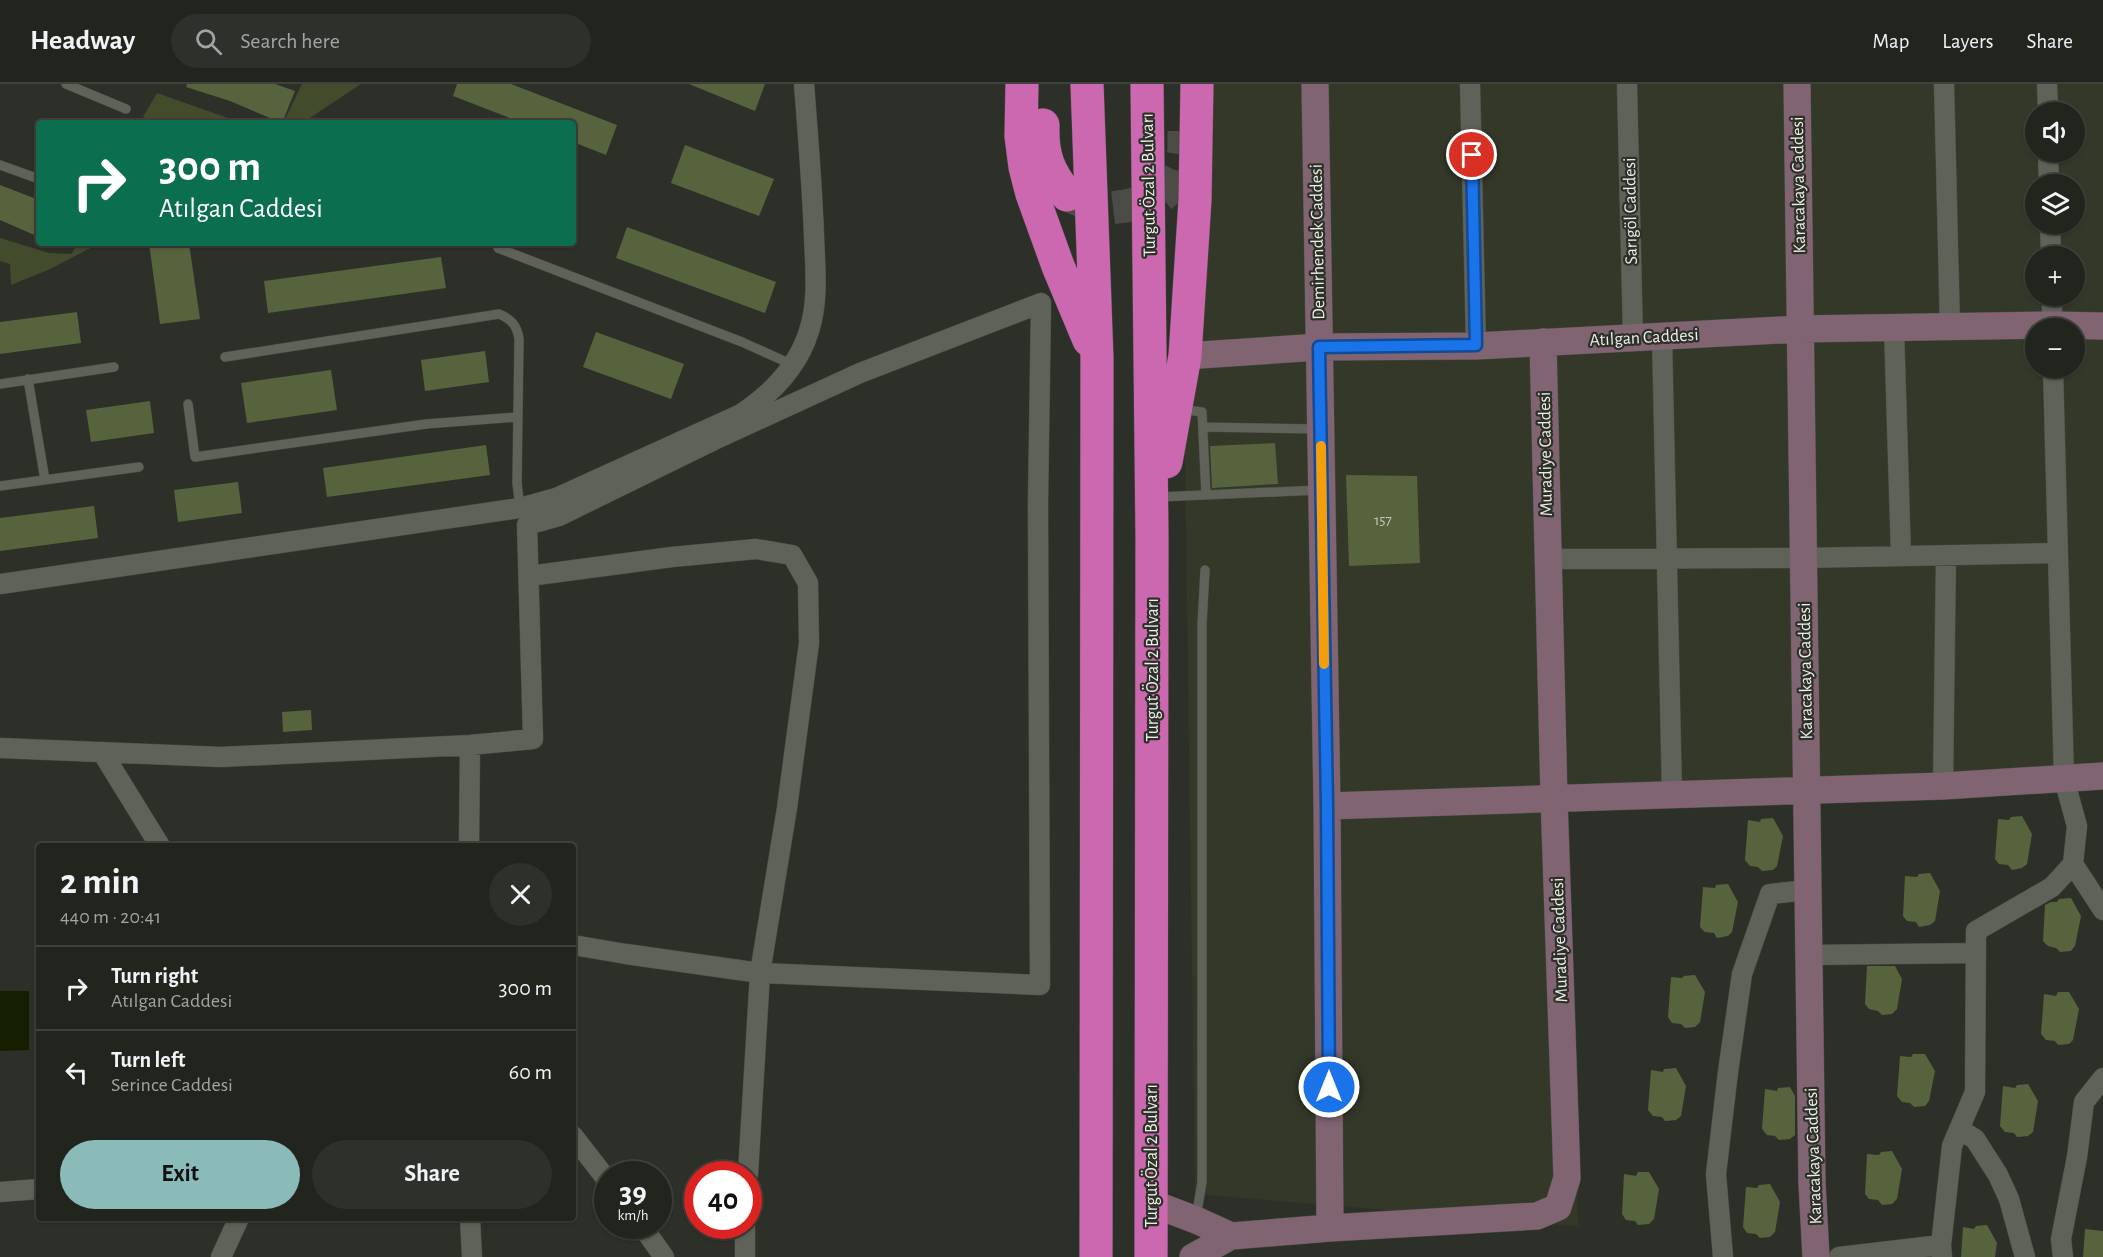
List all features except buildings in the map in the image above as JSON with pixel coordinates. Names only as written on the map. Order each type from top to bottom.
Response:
[{"type":"highway","points":[[1022,84],[1022,136],[1027,176],[1058,266],[1097,359]]},
{"type":"highway","points":[[1044,84],[1043,136],[1046,159],[1053,177],[1067,195]]},
{"type":"highway","points":[[1087,84],[1097,359],[1096,1257]]},
{"type":"highway","name":"Turgut Özal 2 Bulvarı","points":[[1147,84],[1152,537],[1151,1257]]},
{"type":"highway","name":"Turgut Özal 2 Bulvarı","points":[[1183,84],[1184,130]]},
{"type":"highway","points":[[1152,537],[1185,356],[1195,200],[1197,84]]},
{"type":"street","points":[[0,584],[520,508],[556,498],[741,414],[778,385],[793,365],[809,332],[814,307],[816,279],[804,84]]},
{"type":"street","name":"Demirhendek Caddesi","points":[[1315,84],[1327,806],[1330,1228]]},
{"type":"street","points":[[1470,84],[1476,345]]},
{"type":"street","name":"Sarıgöl Caddesi","points":[[1627,84],[1633,338]]},
{"type":"street","name":"Karacakaya Caddesi","points":[[1797,84],[1812,1183],[1816,1257]]},
{"type":"street","points":[[1944,84],[1950,327]]},
{"type":"street","points":[[2047,84],[2048,102]]},
{"type":"street","points":[[0,748],[221,757],[470,745],[533,739],[527,525],[559,516],[860,372],[1041,303],[1038,504],[1040,985],[760,973],[576,946]]},
{"type":"street","name":"Atılgan Caddesi","points":[[2085,326],[2103,326]]},
{"type":"street","name":"Atılgan Caddesi","points":[[1185,356],[1319,347],[1476,345],[1800,329],[2025,327]]},
{"type":"street","points":[[1894,328],[1900,556]]},
{"type":"street","points":[[1662,336],[1672,794]]},
{"type":"street","name":"Muradiye Caddesi","points":[[1231,1236],[1537,1216],[1558,1207],[1567,1178],[1554,798],[1543,342]]},
{"type":"street","points":[[1839,1257],[1941,1251],[1952,1146],[1975,1092],[1976,931],[2052,887],[2073,864],[2077,826],[2064,779],[2053,378]]},
{"type":"street","points":[[529,576],[672,557],[756,549],[792,555],[808,583],[809,643],[787,808],[760,973],[749,1161]]},
{"type":"street","points":[[1548,559],[1803,558],[2057,553]]},
{"type":"street","points":[[1943,786],[1946,555]]},
{"type":"street","points":[[469,843],[470,745]]},
{"type":"street","points":[[102,752],[158,843]]},
{"type":"street","points":[[1327,806],[1943,786],[2103,776]]},
{"type":"street","points":[[2073,864],[2103,910]]},
{"type":"street","points":[[1723,1257],[1716,1174],[1742,974],[1770,894],[1808,890]]},
{"type":"street","points":[[1809,955],[1976,953]]},
{"type":"street","points":[[2063,1257],[2061,1239],[2077,1157],[2084,1102],[2103,1078]]},
{"type":"street","points":[[1959,1128],[1975,1139],[1998,1175],[2009,1199],[2025,1257]]},
{"type":"street","points":[[576,1140],[594,1163]]},
{"type":"street","points":[[0,1192],[36,1189]]},
{"type":"street","points":[[1151,1203],[1231,1236]]},
{"type":"street","points":[[220,1257],[238,1221]]},
{"type":"street","points":[[470,1221],[472,1257]]},
{"type":"street","points":[[1193,1257],[1231,1236]]},
{"type":"street","points":[[651,1239],[664,1257]]},
{"type":"street","points":[[745,1239],[746,1257]]},
{"type":"lane","points":[[66,84],[126,109]]},
{"type":"lane","points":[[0,165],[36,179]]},
{"type":"lane","points":[[498,248],[742,342],[793,365]]},
{"type":"lane","points":[[225,357],[499,314],[512,321],[518,332],[517,483],[520,508]]},
{"type":"lane","points":[[0,384],[114,367]]},
{"type":"lane","points":[[28,379],[45,480]]},
{"type":"lane","points":[[188,404],[195,457],[426,424],[518,417]]},
{"type":"lane","points":[[1175,408],[1202,412],[1206,495]]},
{"type":"lane","points":[[1204,427],[1320,429]]},
{"type":"lane","points":[[0,486],[140,467]]},
{"type":"lane","points":[[1159,497],[1321,490]]},
{"type":"lane","points":[[1196,1220],[1202,1182],[1202,625],[1205,570]]},
{"type":"shaded area","points":[[302,84],[361,84],[307,120],[284,120]]},
{"type":"shaded area","points":[[1180,84],[2103,84],[2103,775],[1568,798],[1578,1226],[1195,1194]]},
{"type":"shaded area","points":[[157,93],[234,120],[152,120],[143,117]]},
{"type":"shaded area","points":[[0,238],[49,253],[72,254],[76,246],[94,246],[50,269],[11,285],[10,264],[0,261]]},
{"type":"shaded area","points":[[0,991],[29,991],[29,1050],[0,1051]]},
{"type":"tunnel","points":[[1067,195],[1101,209],[1126,206],[1160,197],[1173,186],[1180,173],[1184,150],[1184,131]]},
{"type":"slow traffic","points":[[1321,446],[1324,664]]},
{"type":"route","points":[[1329,1087],[1319,347],[1476,345],[1472,155]]}]
